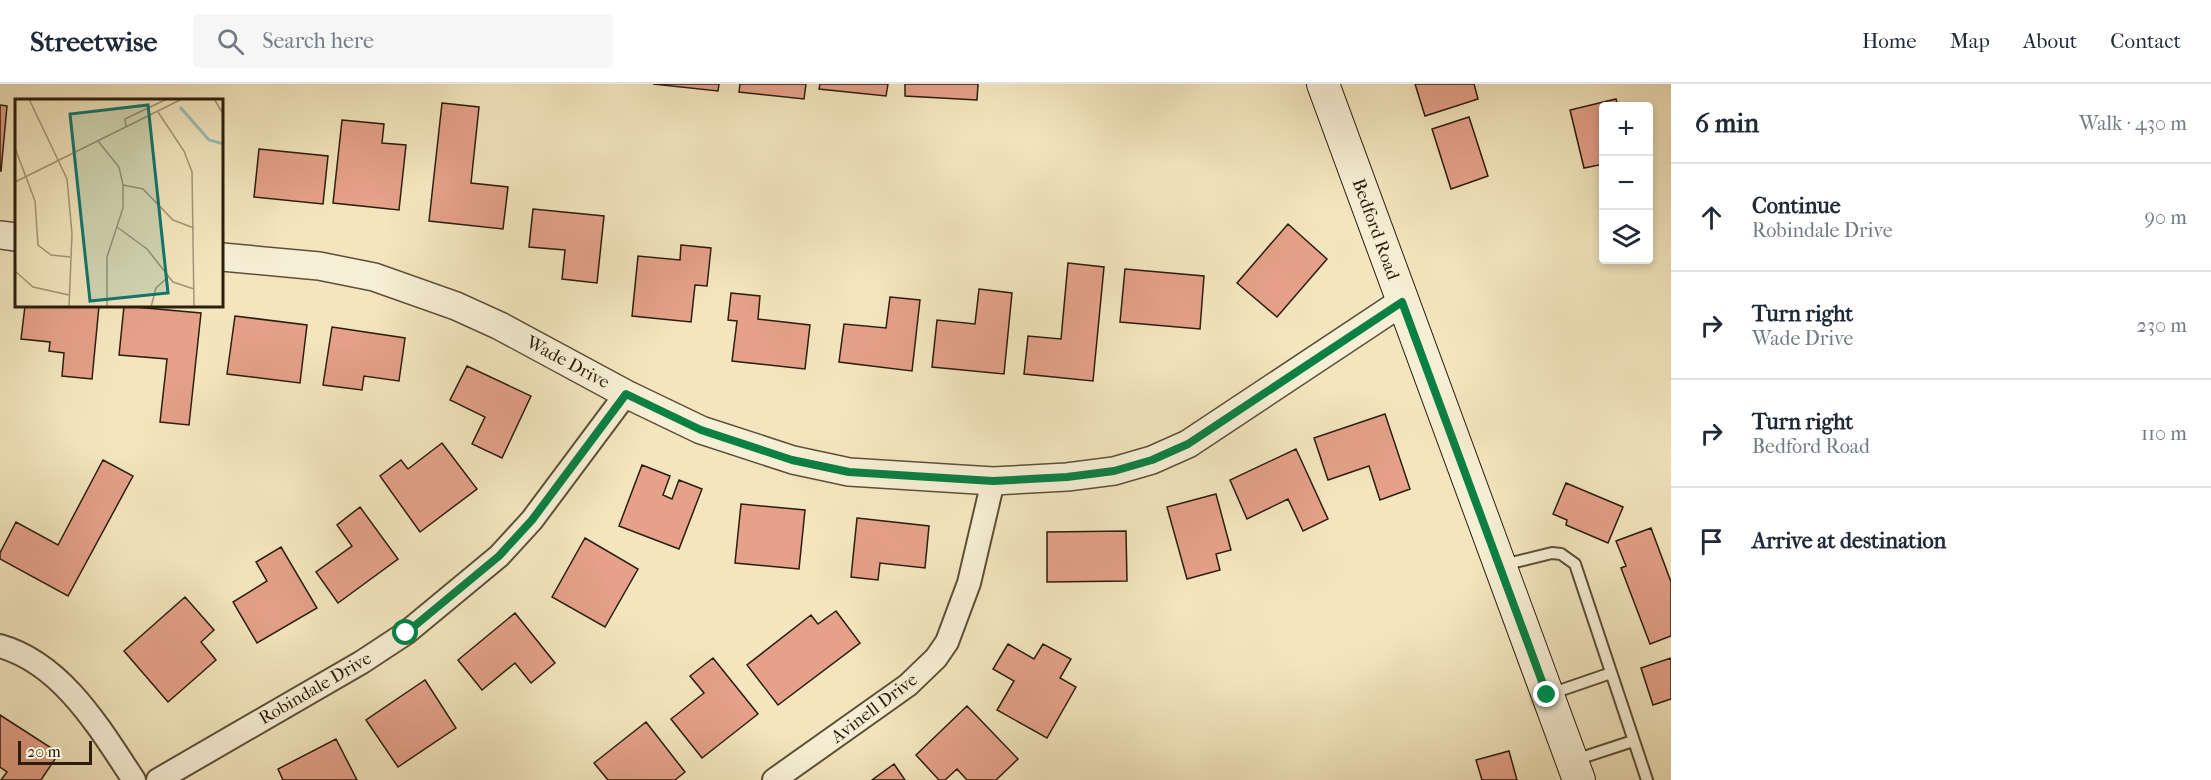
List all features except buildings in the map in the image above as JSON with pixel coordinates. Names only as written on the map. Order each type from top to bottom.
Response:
[{"type":"main road","name":"Bedford Road","points":[[1323,84],[1575,771]]},
{"type":"street","points":[[0,235],[15,237]]},
{"type":"street","name":"Wade Drive","points":[[224,257],[319,266],[374,277],[456,306],[500,326],[626,394],[701,430],[792,460],[849,472],[993,481],[1067,477],[1114,471],[1152,460],[1188,444],[1402,302]]},
{"type":"street","name":"Robindale Drive","points":[[158,780],[362,662],[406,633],[499,556],[532,520],[626,394]]},
{"type":"street","name":"Avinell Drive","points":[[774,780],[908,685],[936,658],[947,642],[969,583],[993,481]]},
{"type":"street","points":[[0,646],[15,650],[59,680],[99,728],[134,780]]},
{"type":"lane","points":[[1500,566],[1552,553],[1561,554],[1575,564],[1647,780]]},
{"type":"lane","points":[[1547,695],[1611,673]]},
{"type":"lane","points":[[1575,771],[1633,741]]},
{"type":"route","points":[[406,633],[499,556],[532,520],[626,394],[701,430],[792,460],[849,472],[993,481],[1067,477],[1114,471],[1152,460],[1188,444],[1402,302],[1547,695]]}]
